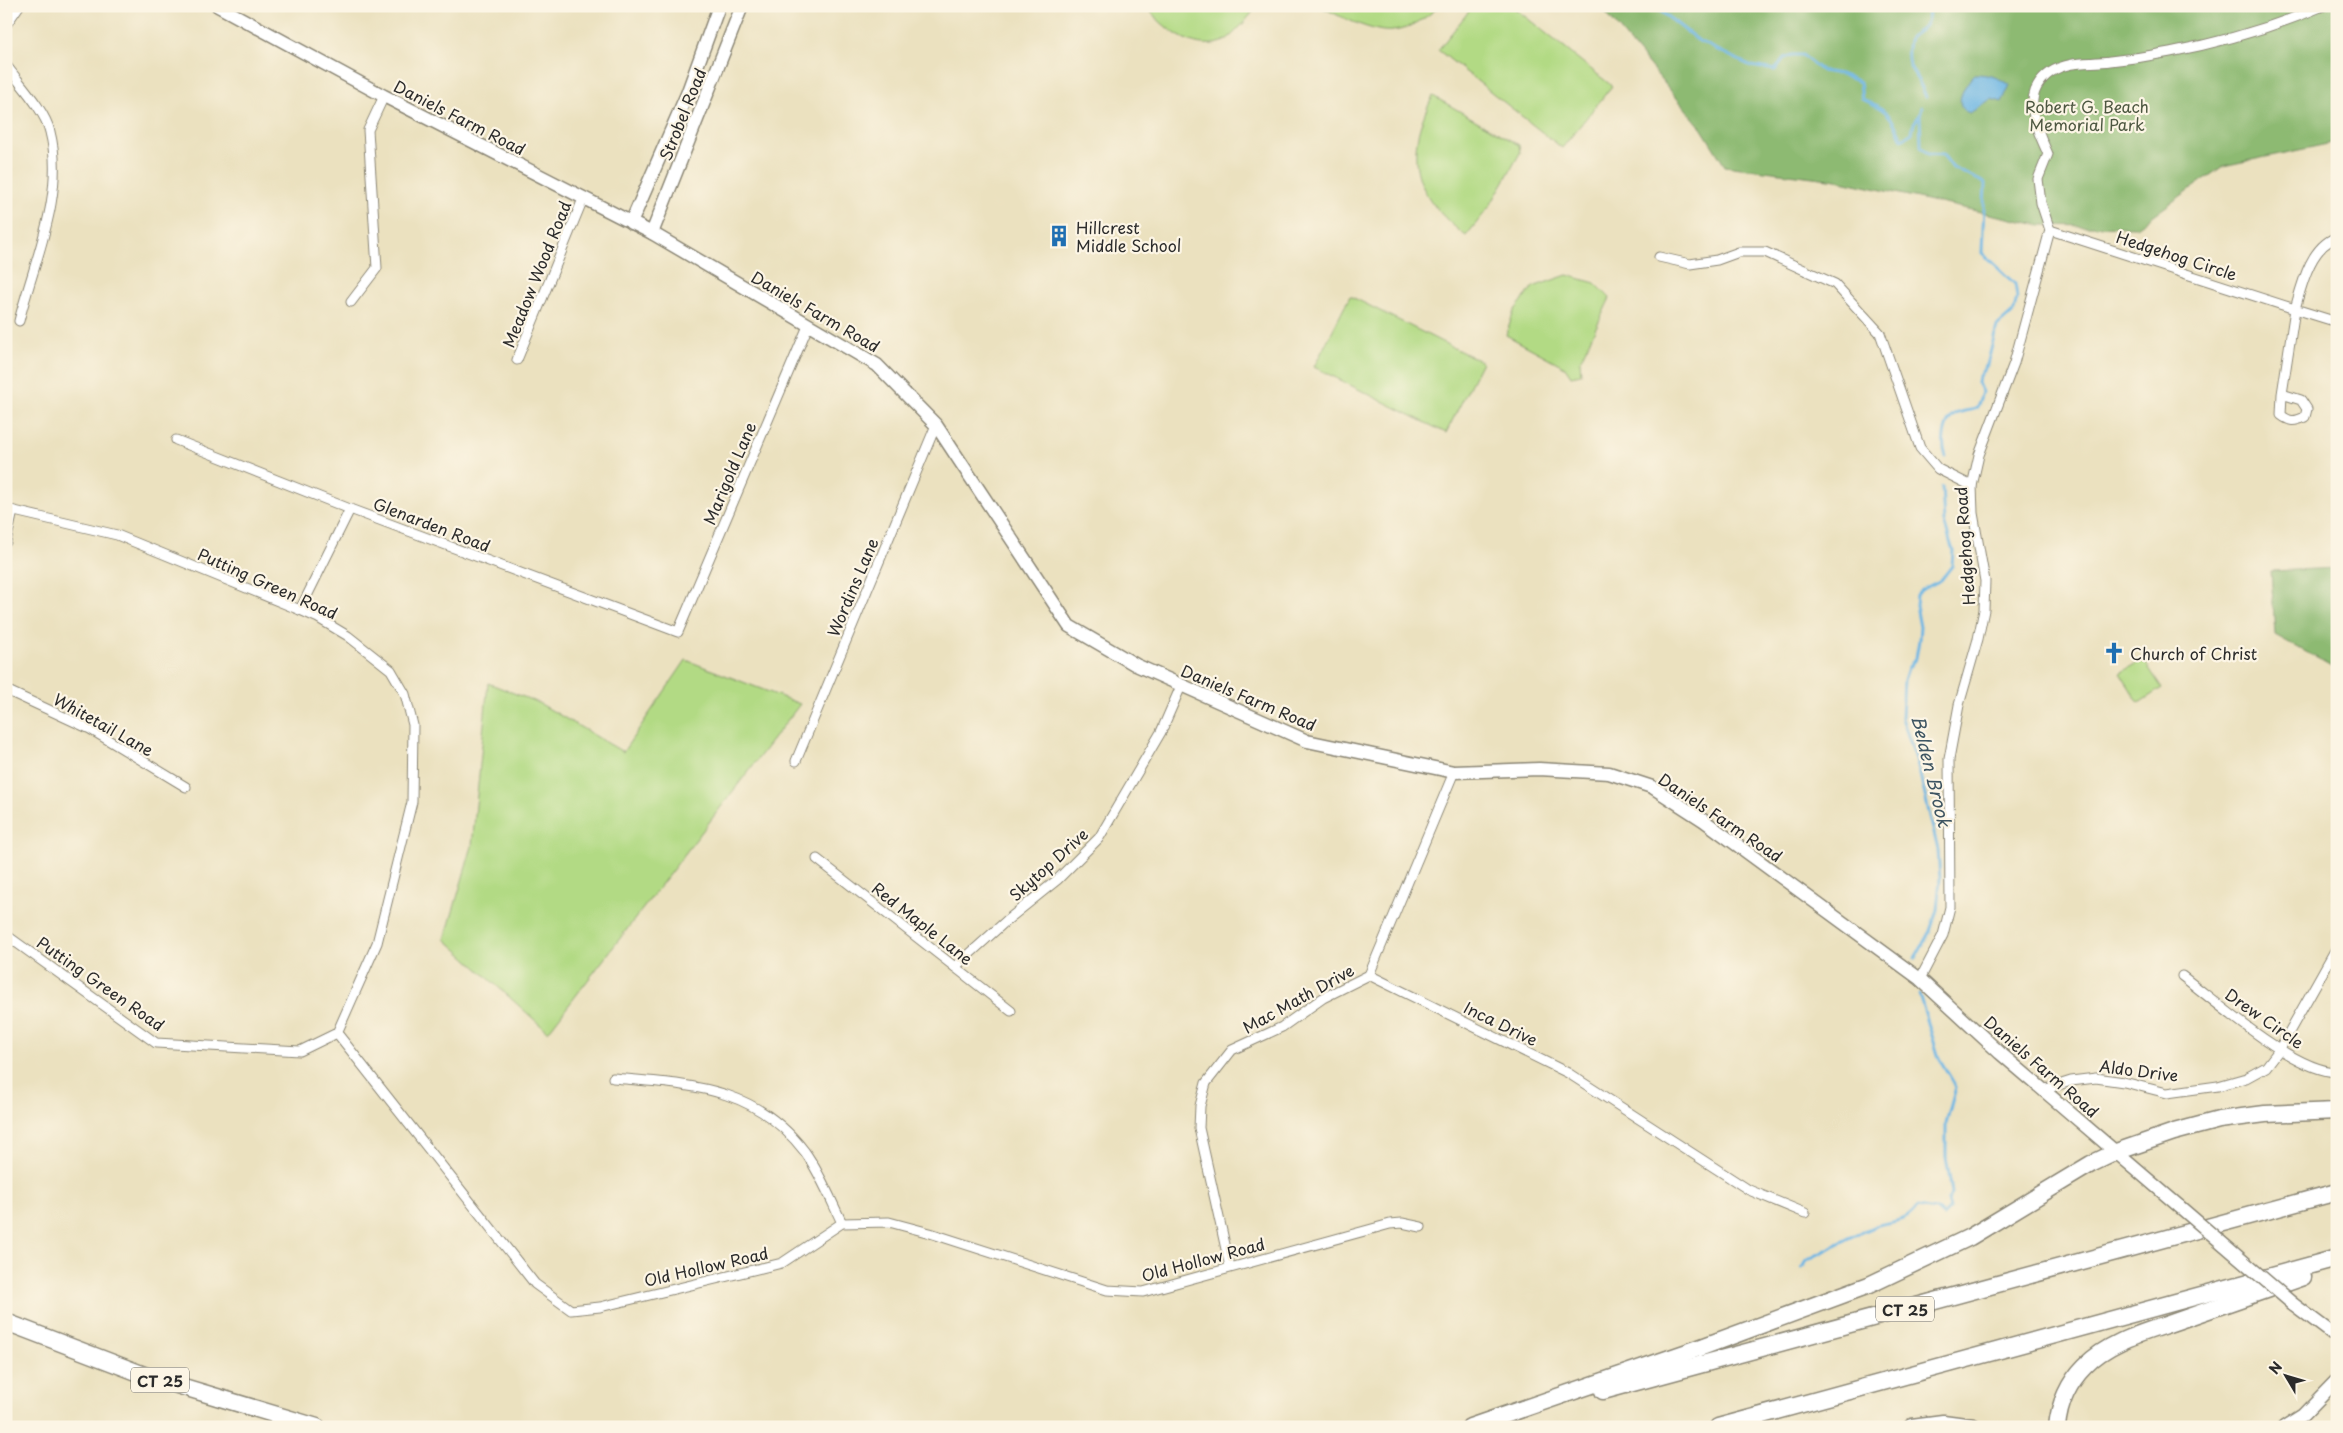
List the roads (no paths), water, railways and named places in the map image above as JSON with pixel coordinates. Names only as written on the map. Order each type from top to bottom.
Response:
[{"type":"highway","points":[[1471,1427],[1699,1348],[1869,1285],[1970,1237],[2091,1164],[2116,1152],[2174,1132],[2220,1120],[2265,1114],[2337,1111]]},
{"type":"highway","name":"CT 25","points":[[1471,1427],[2337,1192]]},
{"type":"highway","points":[[1718,1427],[2337,1258]]},
{"type":"highway","points":[[2056,1427],[2065,1394],[2074,1378],[2086,1364],[2108,1349],[2151,1330],[2337,1266]]},
{"type":"highway","name":"CT 25","points":[[6,1322],[147,1376],[317,1427]]},
{"type":"highway","points":[[1912,1427],[1943,1423],[1973,1427]]},
{"type":"main road","name":"Daniels Farm Road","points":[[218,6],[384,96],[652,233],[877,365],[936,425],[1069,626],[1136,665],[1307,741],[1454,772],[1539,769],[1608,773],[1652,787],[1703,820],[1920,979],[2043,1090],[2293,1304],[2337,1337]]},
{"type":"main road","name":"Strobel Road","points":[[631,223],[687,94],[719,6]]},
{"type":"main road","name":"Strobel Road","points":[[652,233],[742,6]]},
{"type":"main road","points":[[2284,1427],[2303,1415],[2337,1380]]},
{"type":"street","points":[[6,24],[18,6]]},
{"type":"street","points":[[2050,230],[2041,203],[2038,179],[2048,154],[2035,126],[2031,110],[2034,94],[2050,73],[2076,63],[2107,62],[2220,42],[2288,21],[2324,6]]},
{"type":"street","points":[[6,65],[41,114],[50,130],[55,168],[52,201],[19,321]]},
{"type":"street","points":[[351,302],[376,268],[368,130],[384,96]]},
{"type":"street","name":"Meadow Wood Road","points":[[517,360],[583,199]]},
{"type":"street","name":"Hedgehog Circle","points":[[2050,230],[2337,322]]},
{"type":"street","name":"Hedgehog Road","points":[[1920,979],[1943,935],[1950,907],[1949,759],[1959,705],[1978,639],[1984,610],[1985,582],[1974,513],[1972,486],[1982,448],[2014,363],[2050,230]]},
{"type":"street","points":[[2282,394],[2295,309],[2304,277],[2315,256],[2331,239],[2337,237]]},
{"type":"street","points":[[1659,257],[1690,264],[1717,260],[1739,252],[1765,252],[1836,284],[1880,333],[1920,448],[1938,469],[1972,486]]},
{"type":"street","name":"Marigold Lane","points":[[678,632],[808,326]]},
{"type":"street","name":"Wordins Lane","points":[[796,761],[936,425]]},
{"type":"street","name":"Glenarden Road","points":[[176,440],[350,509],[678,632]]},
{"type":"street","points":[[300,610],[350,509]]},
{"type":"street","points":[[6,542],[10,510]]},
{"type":"street","name":"Putting Green Road","points":[[6,935],[156,1043],[300,1051],[337,1033],[377,943],[385,917],[388,891],[412,802],[413,725],[406,694],[391,670],[348,636],[318,618],[117,535],[10,510]]},
{"type":"street","name":"Skytop Drive","points":[[955,967],[1006,921],[1057,880],[1099,838],[1161,732],[1181,686]]},
{"type":"street","name":"Whitetail Lane","points":[[6,690],[90,729],[186,788]]},
{"type":"street","points":[[1369,975],[1454,772]]},
{"type":"street","name":"Red Maple Lane","points":[[817,859],[1011,1011]]},
{"type":"street","name":"Aldo Drive","points":[[2043,1090],[2070,1081],[2096,1078],[2167,1092],[2218,1086],[2246,1078],[2266,1067],[2279,1050],[2337,947]]},
{"type":"street","name":"Inca Drive","points":[[1369,975],[1568,1073],[1749,1190],[1805,1213]]},
{"type":"street","name":"Mac Math Drive","points":[[1230,1267],[1199,1128],[1200,1106],[1206,1083],[1232,1050],[1282,1027],[1323,998],[1369,975]]},
{"type":"street","name":"Drew Circle","points":[[2182,976],[2279,1050],[2308,1065],[2329,1072],[2337,1072]]},
{"type":"street","name":"Old Hollow Road","points":[[337,1033],[535,1284],[571,1310],[600,1307],[782,1264],[842,1223],[889,1222],[1106,1290],[1143,1292],[1390,1224],[1402,1223],[1421,1227]]},
{"type":"street","points":[[613,1078],[712,1090],[731,1095],[759,1108],[784,1128],[806,1153],[842,1223]]},
{"type":"water","points":[[1975,74],[1993,76],[2010,85],[2002,102],[1991,99],[1970,113],[1964,110],[1960,101],[1967,83]]},
{"type":"waterway","name":"Belden Brook","points":[[1654,6],[1699,41],[1751,66],[1775,70],[1784,58],[1792,55],[1802,55],[1822,71],[1840,74],[1860,82],[1862,99],[1883,110],[1895,124],[1902,139],[1912,133],[1914,123],[1920,115],[1921,146],[1928,154],[1943,155],[1953,168],[1985,183],[1982,253],[2015,284],[2017,297],[2014,311],[1997,326],[1987,365],[1979,376],[1978,383],[1982,392],[1977,408],[1955,415],[1947,424],[1944,438],[1946,457]]},
{"type":"waterway","points":[[1926,97],[1911,69],[1908,48],[1910,37],[1923,28],[1927,21],[1928,6]]},
{"type":"waterway","points":[[1920,115],[1922,107]]},
{"type":"waterway","name":"Belden Brook","points":[[1915,958],[1930,931],[1937,910],[1940,879],[1938,850],[1917,762],[1902,718],[1904,680],[1908,668],[1916,658],[1919,640],[1920,627],[1916,606],[1917,595],[1921,590],[1941,580],[1952,566],[1953,551],[1944,522],[1942,487]]},
{"type":"waterway","name":"Belden Brook","points":[[1802,1268],[1807,1260],[1848,1238],[1873,1227],[1902,1220],[1917,1207],[1936,1210],[1943,1216],[1950,1209],[1948,1200],[1952,1193],[1946,1157],[1946,1123],[1956,1087],[1939,1058],[1919,994]]},
{"type":"place","name":"Hillcrest Middle School","points":[[1059,236]]},
{"type":"place","name":"Church of Christ","points":[[2114,653]]},
{"type":"park label","name":"Robert G. Beach Memorial Park","points":[[2087,115]]}]
